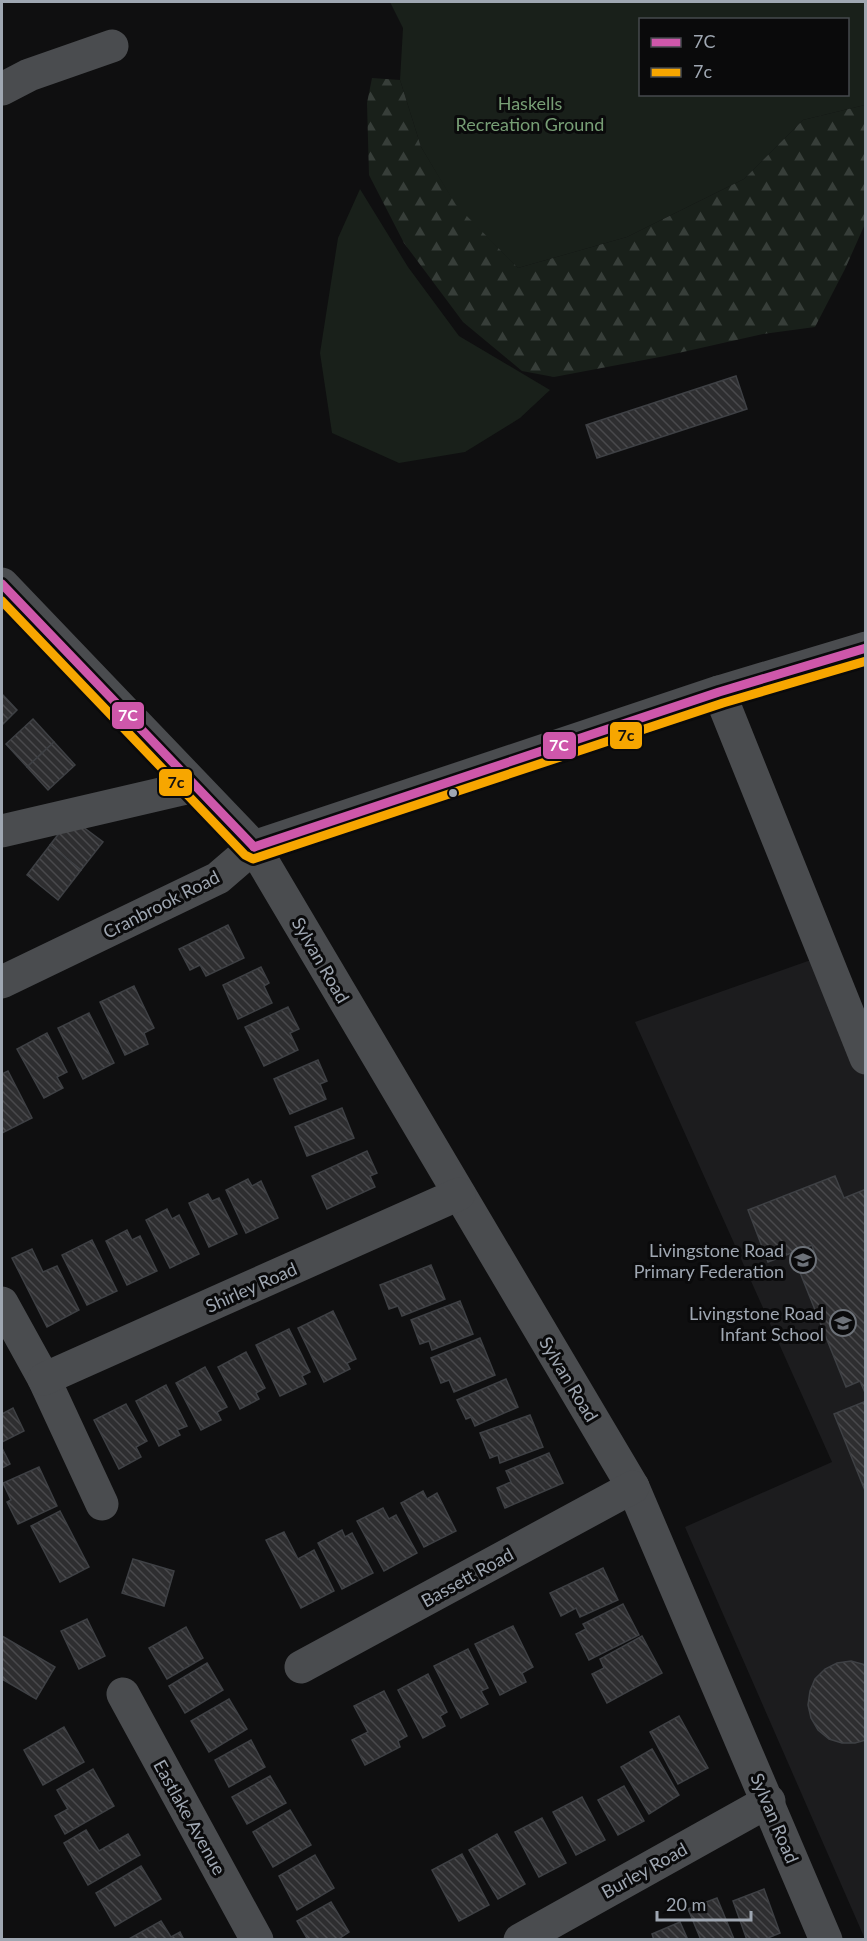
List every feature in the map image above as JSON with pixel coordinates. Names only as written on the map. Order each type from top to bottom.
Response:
[{"type":"street","points":[[2,88],[30,75],[112,46]]},
{"type":"street","name":"Sylvan Road","points":[[2,584],[254,847],[633,1487],[769,1801],[826,1940]]},
{"type":"street","name":"Cranbrook Road","points":[[2,982],[218,878],[254,847],[719,692],[866,648]]},
{"type":"street","points":[[719,692],[866,1058]]},
{"type":"street","points":[[2,831],[195,786]]},
{"type":"street","name":"Shirley Road","points":[[44,1379],[459,1194]]},
{"type":"street","points":[[2,1303],[44,1379],[102,1504]]},
{"type":"street","name":"Bassett Road","points":[[301,1667],[633,1487]]},
{"type":"street","name":"Eastlake Avenue","points":[[123,1694],[257,1940]]},
{"type":"street","name":"Burley Road","points":[[520,1940],[769,1801]]},
{"type":"shaded area","name":"Livingstone Road Primary Federation","points":[[825,955],[865,1058],[865,1939],[685,1527],[832,1462],[635,1022]]},
{"type":"green space","name":"Haskells Recreation Ground","points":[[390,2],[865,2],[865,105],[803,120],[744,179],[627,237],[518,268],[456,206],[421,147],[400,80],[403,28]]},
{"type":"green space","points":[[372,78],[400,80],[421,147],[456,205],[518,268],[627,237],[744,179],[803,120],[865,105],[865,224],[815,327],[763,334],[554,377],[522,371],[463,322],[404,243],[369,175],[367,103]]},
{"type":"green space","points":[[360,189],[408,267],[459,336],[550,390],[520,418],[465,452],[399,463],[332,433],[320,353],[338,238]]},
{"type":"building","points":[[736,376],[747,409],[597,458],[586,425]]},
{"type":"building","points":[[2,694],[17,710],[2,725]]},
{"type":"building","points":[[33,719],[54,742],[27,767],[6,744]]},
{"type":"building","points":[[54,742],[75,765],[48,790],[27,767]]},
{"type":"building","points":[[71,818],[103,842],[81,870],[50,845]]},
{"type":"building","points":[[50,845],[81,870],[58,900],[27,875]]},
{"type":"building","points":[[228,925],[244,958],[206,976],[200,965],[190,970],[179,949]]},
{"type":"building","points":[[261,967],[269,983],[264,986],[272,1003],[238,1019],[223,985]]},
{"type":"building","points":[[134,986],[154,1028],[144,1033],[148,1044],[125,1055],[100,1002]]},
{"type":"building","points":[[288,1007],[299,1029],[290,1033],[298,1050],[264,1066],[245,1027]]},
{"type":"building","points":[[89,1013],[114,1063],[83,1079],[58,1028]]},
{"type":"building","points":[[47,1033],[67,1072],[57,1077],[63,1088],[44,1098],[17,1049]]},
{"type":"building","points":[[318,1060],[327,1081],[320,1084],[326,1099],[290,1114],[274,1079]]},
{"type":"building","points":[[8,1071],[32,1118],[2,1133],[2,1074]]},
{"type":"building","points":[[342,1108],[354,1138],[307,1156],[295,1127]]},
{"type":"building","points":[[367,1151],[377,1173],[370,1176],[375,1187],[327,1209],[312,1176]]},
{"type":"building","name":"Livingstone Road Infant School","points":[[835,1176],[844,1198],[866,1189],[866,1395],[860,1381],[846,1387],[797,1265],[816,1258],[812,1245],[768,1262],[748,1210]]},
{"type":"building","points":[[248,1179],[252,1186],[261,1181],[278,1218],[246,1233],[226,1190]]},
{"type":"building","points":[[208,1194],[212,1201],[219,1198],[237,1234],[209,1247],[189,1203]]},
{"type":"building","points":[[167,1209],[172,1219],[179,1215],[199,1254],[170,1268],[146,1220]]},
{"type":"building","points":[[127,1230],[132,1240],[140,1236],[157,1271],[127,1285],[106,1241]]},
{"type":"building","points":[[92,1240],[117,1291],[87,1305],[62,1255]]},
{"type":"building","points":[[32,1249],[43,1272],[57,1266],[79,1310],[47,1327],[12,1258]]},
{"type":"building","points":[[431,1265],[445,1299],[402,1316],[398,1306],[389,1309],[380,1285]]},
{"type":"building","points":[[460,1301],[473,1334],[432,1350],[429,1341],[420,1344],[411,1320]]},
{"type":"building","points":[[333,1311],[356,1359],[347,1363],[350,1369],[324,1382],[298,1328]]},
{"type":"building","points":[[289,1329],[310,1372],[302,1376],[306,1384],[280,1396],[256,1345]]},
{"type":"building","points":[[480,1338],[495,1375],[454,1392],[449,1380],[441,1383],[431,1358]]},
{"type":"building","points":[[246,1352],[265,1388],[256,1393],[259,1399],[240,1409],[218,1367]]},
{"type":"building","points":[[205,1367],[227,1407],[217,1412],[221,1420],[201,1430],[176,1383]]},
{"type":"building","points":[[506,1379],[518,1407],[475,1426],[471,1417],[466,1419],[457,1400]]},
{"type":"building","points":[[166,1385],[187,1426],[177,1430],[180,1435],[159,1446],[136,1401]]},
{"type":"building","points":[[866,1401],[866,1493],[834,1414]]},
{"type":"building","points":[[126,1404],[147,1441],[136,1447],[141,1457],[119,1469],[94,1420]]},
{"type":"building","points":[[13,1408],[24,1431],[2,1442],[2,1414]]},
{"type":"building","points":[[530,1415],[543,1447],[500,1463],[498,1455],[490,1458],[480,1433]]},
{"type":"building","points":[[2,1448],[10,1464],[2,1468]]},
{"type":"building","points":[[549,1453],[563,1483],[505,1508],[497,1488],[511,1482],[506,1471]]},
{"type":"building","points":[[39,1467],[57,1506],[18,1524],[7,1502],[11,1500],[3,1483]]},
{"type":"building","points":[[423,1491],[427,1499],[437,1493],[456,1531],[424,1547],[401,1503]]},
{"type":"building","points":[[383,1508],[389,1519],[396,1515],[417,1553],[384,1571],[357,1521]]},
{"type":"building","points":[[60,1511],[89,1567],[60,1582],[31,1526]]},
{"type":"building","points":[[342,1530],[345,1537],[352,1533],[373,1573],[342,1589],[318,1543]]},
{"type":"building","points":[[284,1532],[298,1559],[314,1550],[334,1591],[301,1608],[266,1540]]},
{"type":"building","points":[[133,1559],[174,1571],[164,1606],[122,1593]]},
{"type":"building","points":[[603,1568],[618,1600],[580,1617],[576,1608],[561,1616],[550,1593]]},
{"type":"building","points":[[623,1604],[639,1635],[589,1660],[576,1634],[586,1629],[583,1624]]},
{"type":"building","points":[[87,1619],[105,1656],[79,1669],[61,1631]]},
{"type":"building","points":[[513,1626],[533,1667],[522,1673],[526,1682],[500,1695],[475,1644]]},
{"type":"building","points":[[186,1627],[203,1658],[167,1679],[149,1648]]},
{"type":"building","points":[[2,1636],[55,1667],[36,1699],[2,1679]]},
{"type":"building","points":[[642,1636],[662,1673],[607,1703],[592,1674],[604,1668],[600,1659]]},
{"type":"building","points":[[468,1649],[488,1688],[481,1691],[488,1704],[461,1718],[434,1666]]},
{"type":"building","points":[[851,1661],[866,1665],[866,1740],[842,1743],[829,1739],[818,1730],[811,1718],[808,1705],[815,1679],[825,1669],[837,1663]]},
{"type":"building","points":[[207,1663],[223,1690],[185,1713],[169,1686]]},
{"type":"building","points":[[428,1674],[447,1712],[440,1716],[445,1726],[423,1738],[398,1690]]},
{"type":"building","points":[[384,1691],[407,1736],[398,1741],[400,1747],[365,1765],[352,1740],[368,1732],[354,1706]]},
{"type":"building","points":[[229,1699],[247,1729],[209,1752],[191,1721]]},
{"type":"building","points":[[679,1716],[708,1768],[678,1784],[650,1732]]},
{"type":"building","points":[[64,1727],[84,1762],[43,1785],[24,1750]]},
{"type":"building","points":[[251,1740],[265,1767],[229,1787],[215,1760]]},
{"type":"building","points":[[652,1749],[679,1795],[649,1814],[621,1767]]},
{"type":"building","points":[[93,1769],[114,1806],[65,1834],[55,1816],[68,1809],[57,1790]]},
{"type":"building","points":[[270,1776],[286,1803],[247,1824],[232,1797]]},
{"type":"building","points":[[624,1786],[644,1821],[618,1835],[598,1800]]},
{"type":"building","points":[[582,1797],[605,1840],[576,1855],[553,1812]]},
{"type":"building","points":[[290,1810],[311,1845],[273,1867],[253,1832]]},
{"type":"building","points":[[542,1818],[566,1863],[539,1877],[515,1832]]},
{"type":"building","points":[[86,1830],[99,1851],[128,1834],[140,1855],[88,1885],[64,1843]]},
{"type":"building","points":[[497,1834],[525,1884],[498,1899],[469,1850]]},
{"type":"building","points":[[462,1854],[489,1905],[459,1921],[432,1870]]},
{"type":"building","points":[[315,1855],[334,1888],[297,1910],[279,1876]]},
{"type":"building","points":[[141,1866],[161,1899],[115,1926],[96,1893]]},
{"type":"building","points":[[764,1889],[780,1933],[763,1940],[747,1940],[733,1901]]},
{"type":"building","points":[[717,1898],[734,1939],[701,1940],[688,1909]]},
{"type":"building","points":[[331,1902],[349,1932],[337,1940],[308,1940],[297,1921]]},
{"type":"building","points":[[161,1921],[171,1937],[180,1932],[184,1940],[127,1940]]},
{"type":"building","points":[[680,1922],[688,1940],[654,1940],[652,1934]]},
{"type":"transit line","name":"7C","points":[[2,584],[254,847]]},
{"type":"transit line","name":"7c","points":[[2,601],[245,855],[253,859],[723,703],[866,661]]},
{"type":"transit line","name":"7C","points":[[254,847],[719,692],[866,648]]},
{"type":"place","name":"Livingstone Road Primary Federation","points":[[803,1260]]},
{"type":"place","name":"Livingstone Road Infant School","points":[[843,1323]]}]
